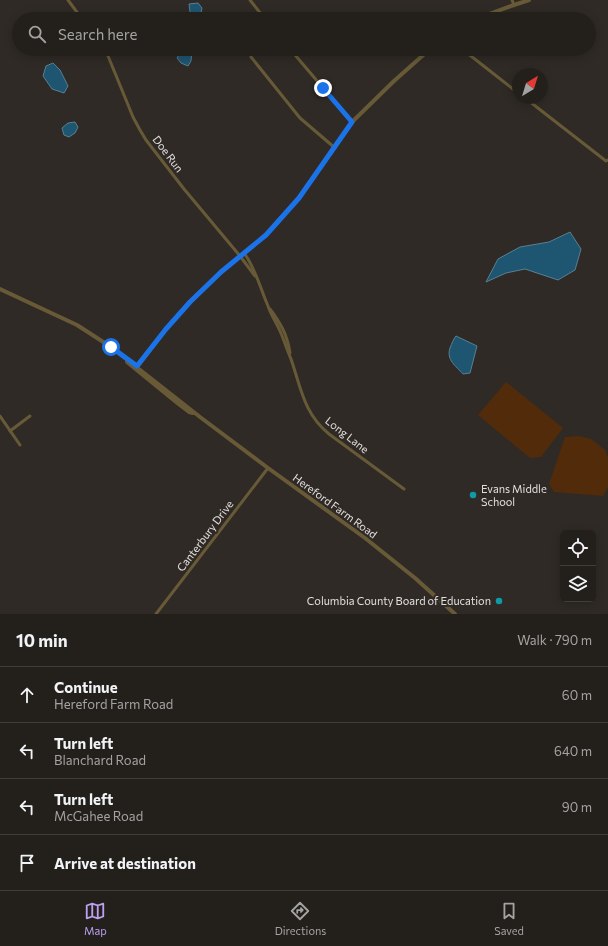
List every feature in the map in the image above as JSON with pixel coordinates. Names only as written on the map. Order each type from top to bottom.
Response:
[{"type":"street","points":[[68,0],[77,12]]},
{"type":"street","points":[[250,0],[259,12]]},
{"type":"street","points":[[491,12],[513,2],[529,0]]},
{"type":"street","name":"Doe Run","points":[[108,56],[133,116],[146,140],[184,189],[242,255]]},
{"type":"street","points":[[296,56],[352,122]]},
{"type":"street","points":[[137,366],[166,329],[190,302],[221,272],[266,235],[299,198],[352,122],[422,56]]},
{"type":"street","points":[[471,56],[512,88]]},
{"type":"street","points":[[251,57],[300,118],[335,148]]},
{"type":"street","points":[[533,104],[606,161],[608,160]]},
{"type":"street","name":"Long Lane","points":[[242,255],[257,279],[266,302],[284,330],[290,358],[301,393],[308,409],[321,428],[404,489]]},
{"type":"street","name":"Hereford Farm Road","points":[[0,289],[71,322],[93,334],[137,366],[200,417],[365,538],[415,578],[455,614]]},
{"type":"street","name":"Hereford Farm Road","points":[[111,347],[176,402],[189,412],[200,417]]},
{"type":"street","points":[[0,416],[20,445]]},
{"type":"street","points":[[10,430],[30,416]]},
{"type":"street","name":"Canterbury Drive","points":[[156,614],[268,468]]},
{"type":"shaded area","points":[[506,382],[563,428],[541,457],[530,458],[478,415]]},
{"type":"shaded area","points":[[579,436],[591,439],[605,450],[608,457],[608,487],[603,496],[554,492],[549,484],[565,437]]},
{"type":"water","points":[[198,3],[202,8],[201,12],[190,12],[189,4]]},
{"type":"water","points":[[178,56],[192,56],[188,66],[181,63],[177,58]]},
{"type":"water","points":[[53,63],[60,70],[68,86],[64,93],[52,89],[43,76],[46,66]]},
{"type":"water","points":[[75,122],[78,127],[75,133],[69,137],[64,135],[62,128],[68,123]]},
{"type":"water","points":[[570,232],[581,249],[575,270],[558,280],[525,269],[506,273],[486,282],[498,259],[520,247],[549,242]]},
{"type":"water","points":[[456,336],[477,346],[470,373],[463,374],[449,356],[450,348]]},
{"type":"place","name":"Evans Middle School","points":[[473,495]]},
{"type":"place","name":"Columbia County Board of Education","points":[[499,601]]},
{"type":"route","points":[[111,347],[137,366],[166,329],[190,302],[221,272],[266,235],[299,198],[352,122],[323,88]]}]
